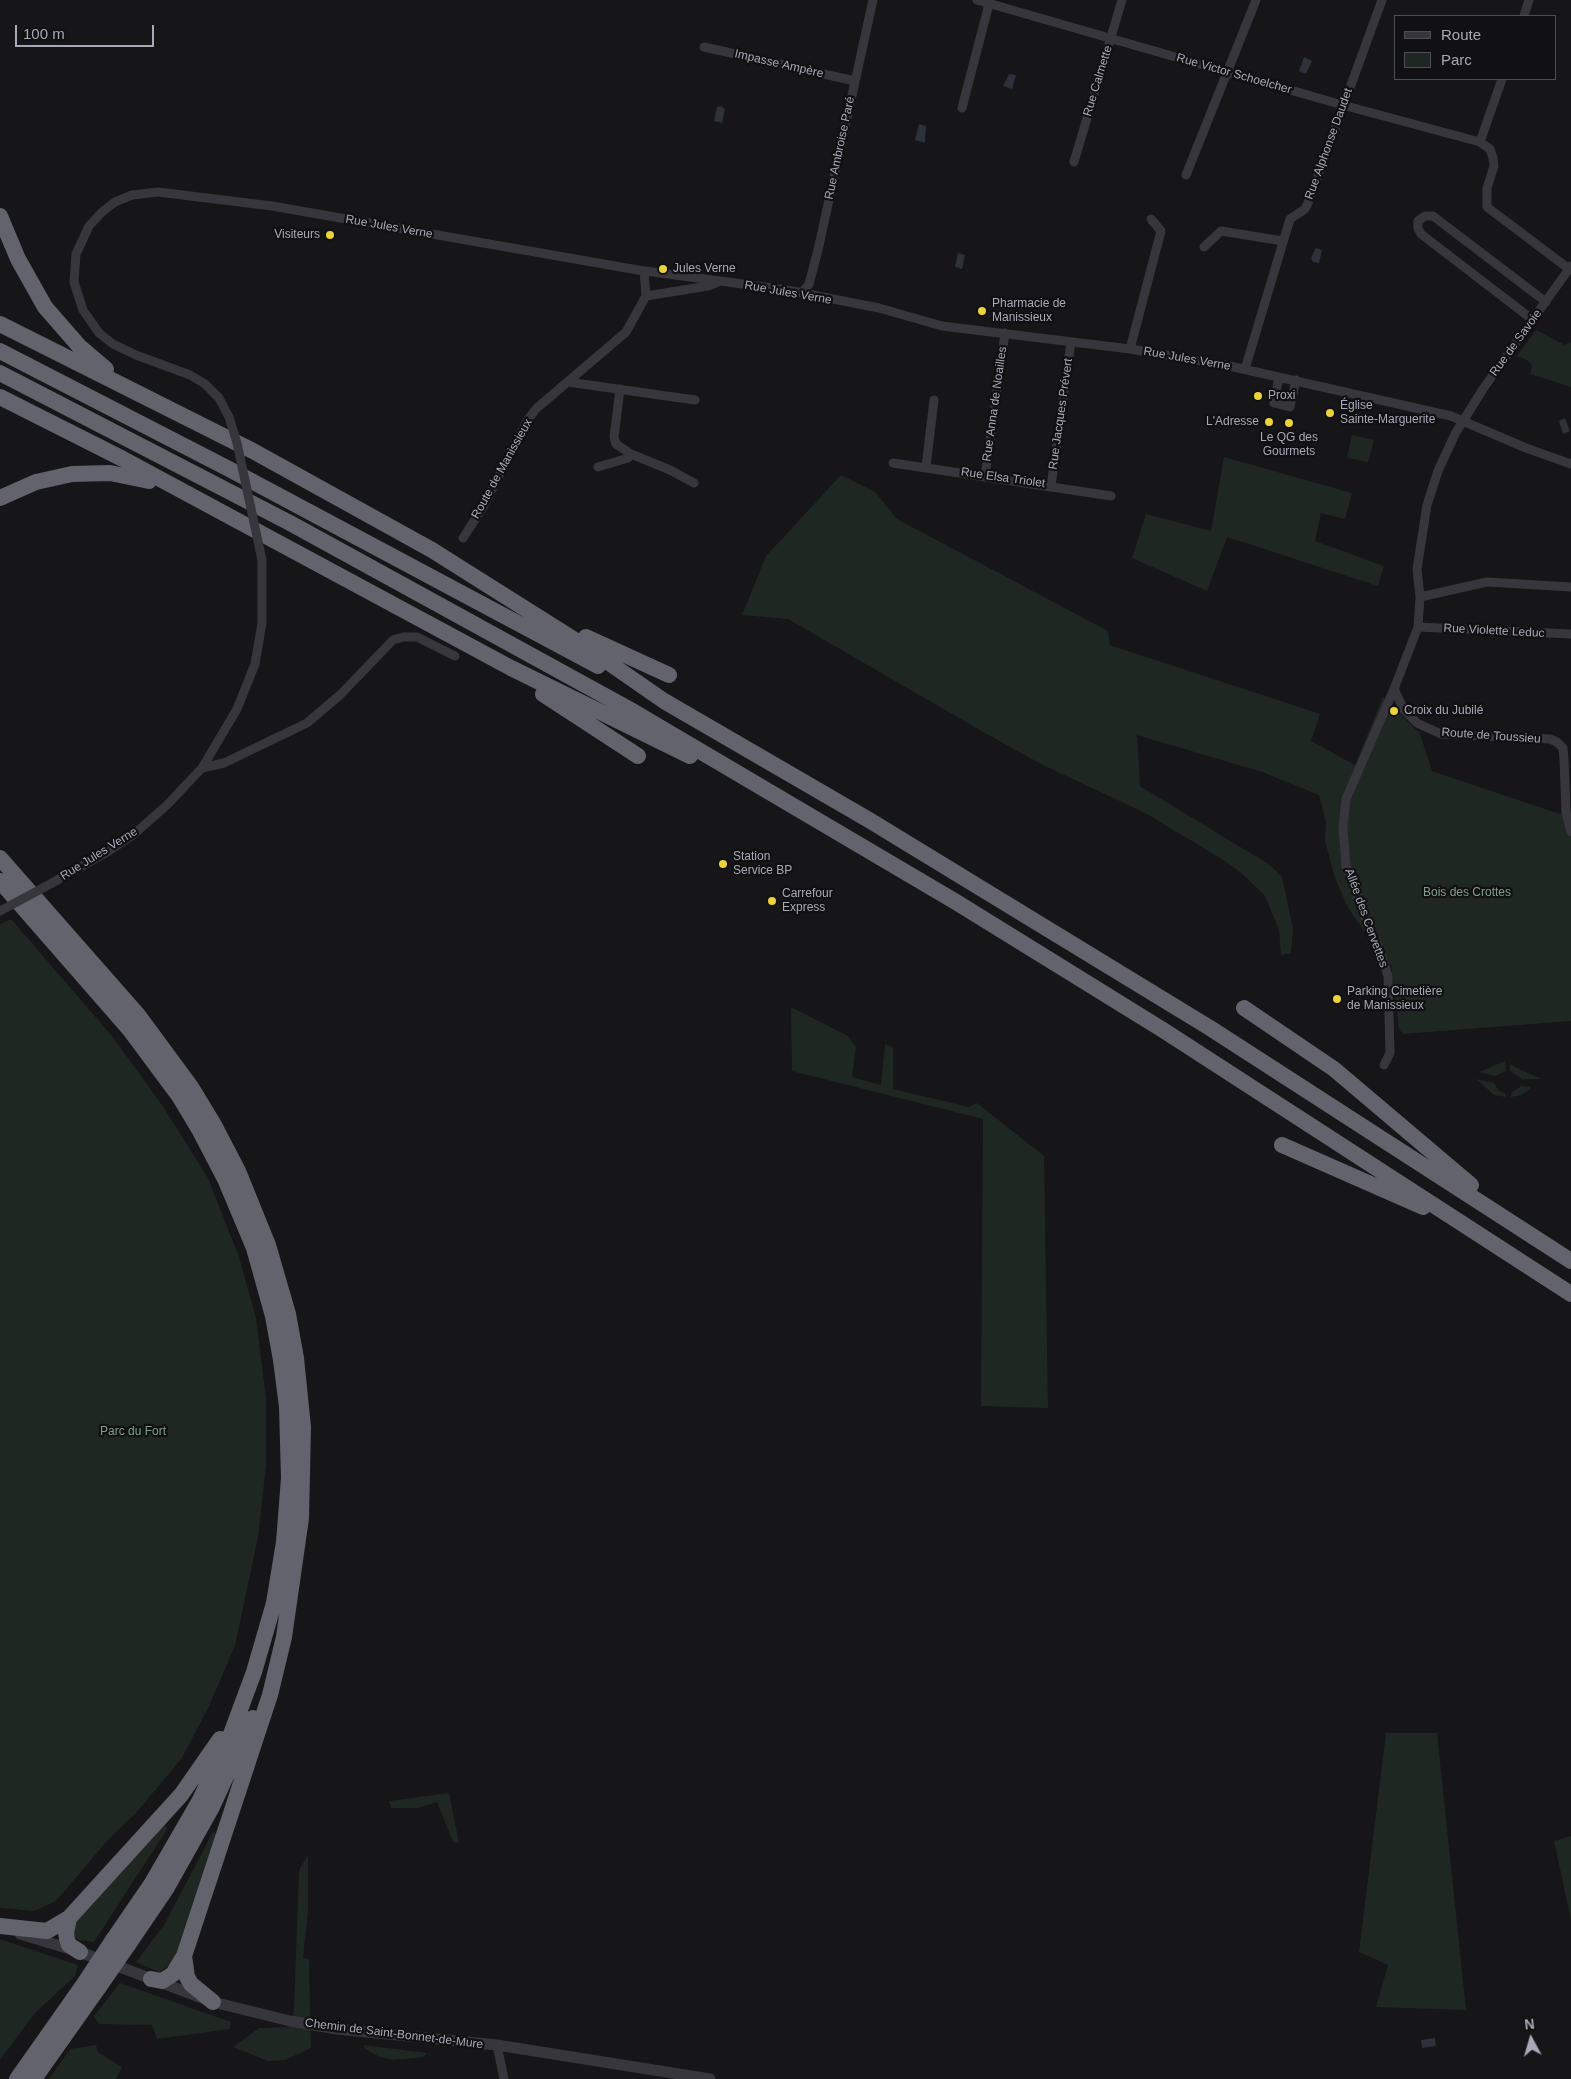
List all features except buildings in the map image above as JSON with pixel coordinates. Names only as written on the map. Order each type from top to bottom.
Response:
[{"type":"highway","points":[[0,216],[26,276],[56,320],[92,358],[161,404]]},
{"type":"highway","points":[[0,324],[161,404],[368,514],[530,611],[664,701]]},
{"type":"highway","points":[[0,351],[273,491],[664,701],[852,810],[1092,955],[1571,1261]]},
{"type":"highway","points":[[0,373],[290,522],[628,708],[1163,1030],[1571,1294]]},
{"type":"highway","points":[[0,397],[123,459],[177,490],[472,648],[804,813]]},
{"type":"highway","points":[[0,498],[46,478],[85,473],[131,476],[177,490]]},
{"type":"highway","points":[[530,611],[669,674]]},
{"type":"highway","points":[[472,648],[638,756]]},
{"type":"highway","points":[[0,845],[58,923]]},
{"type":"highway","points":[[0,858],[138,1015],[191,1088],[238,1171],[268,1245],[292,1336],[303,1427],[301,1518],[292,1589],[270,1695],[184,1956],[173,1974],[162,1981],[151,1979]]},
{"type":"highway","points":[[0,881],[130,1030],[179,1096],[225,1179],[250,1240],[266,1289],[282,1360],[289,1448],[288,1508],[274,1603],[242,1705],[217,1764],[121,1943]]},
{"type":"highway","points":[[1244,1008],[1334,1069],[1524,1230]]},
{"type":"highway","points":[[1282,1145],[1471,1229]]},
{"type":"highway","points":[[34,2079],[93,1984],[190,1849],[232,1768],[270,1673],[292,1589]]},
{"type":"highway","points":[[0,1927],[46,1931],[69,1918],[181,1794],[242,1705]]},
{"type":"highway","points":[[69,1918],[67,1938],[70,1945],[80,1952]]},
{"type":"highway","points":[[184,1956],[187,1977],[191,1984],[213,2002]]},
{"type":"highway","points":[[17,2079],[93,1984]]},
{"type":"street","name":"Rue Ambroise Paré","points":[[802,293],[809,284],[818,250],[872,0]]},
{"type":"street","name":"Rue Victor Schoelcher","points":[[978,0],[1343,105],[1480,142]]},
{"type":"street","name":"Rue Calmette","points":[[1074,162],[1122,0]]},
{"type":"street","points":[[1186,175],[1256,0]]},
{"type":"street","name":"Rue Alphonse Daudet","points":[[1245,369],[1290,219],[1304,209],[1308,203],[1382,0]]},
{"type":"street","points":[[1524,15],[1529,0]]},
{"type":"street","points":[[962,108],[990,2]]},
{"type":"street","name":"Impasse Ampère","points":[[704,47],[854,81]]},
{"type":"street","points":[[1502,80],[1480,142],[1490,149],[1494,166],[1486,188],[1487,207],[1570,267]]},
{"type":"street","name":"Rue Jules Verne","points":[[0,911],[133,835],[168,805],[202,768],[237,709],[255,664],[263,616],[262,560],[237,443],[229,418],[219,398],[205,384],[190,375],[136,356],[113,344],[99,333],[83,310],[74,282],[74,263],[78,246],[85,232],[94,219],[115,202],[132,195],[158,192],[242,201],[644,271],[802,293],[878,308],[942,326],[1130,349],[1245,369],[1447,415],[1571,464]]},
{"type":"street","points":[[1533,320],[1421,234],[1418,228],[1418,221],[1425,216],[1433,216],[1546,302]]},
{"type":"street","points":[[1130,349],[1161,231],[1151,220]]},
{"type":"street","points":[[1204,247],[1221,231],[1283,241]]},
{"type":"street","name":"Rue de Savoie","points":[[1463,421],[1570,267]]},
{"type":"street","points":[[644,271],[646,296],[708,286],[718,282]]},
{"type":"street","name":"Route de Manissieux","points":[[463,538],[483,507],[528,419],[537,408],[626,332],[646,296]]},
{"type":"street","name":"Rue Anna de Noailles","points":[[985,476],[1005,333]]},
{"type":"street","name":"Rue Jacques Prévert","points":[[1051,486],[1071,342]]},
{"type":"street","points":[[1279,377],[1274,403],[1290,407],[1296,380]]},
{"type":"street","points":[[568,382],[695,400]]},
{"type":"street","points":[[620,389],[614,437],[616,444],[631,454],[670,470],[694,483]]},
{"type":"street","points":[[926,467],[934,400]]},
{"type":"street","points":[[1394,689],[1418,627],[1420,597],[1418,569],[1427,505],[1438,471],[1463,421]]},
{"type":"street","points":[[598,467],[628,458],[631,454]]},
{"type":"street","name":"Rue Elsa Triolet","points":[[894,463],[1111,496]]},
{"type":"street","points":[[1420,597],[1487,582],[1571,587]]},
{"type":"street","name":"Rue Violette Leduc","points":[[1418,627],[1571,634]]},
{"type":"street","points":[[202,768],[224,763],[307,722],[340,695],[393,640],[407,636],[416,637],[455,656]]},
{"type":"street","name":"Route de Toussieu","points":[[1394,689],[1404,710],[1417,723],[1441,734],[1550,739],[1557,742],[1564,754],[1566,812],[1571,832]]},
{"type":"street","name":"Allée des Cervettes","points":[[1384,1065],[1390,1053],[1388,976],[1380,950],[1367,922],[1346,866],[1343,828],[1346,799],[1394,689]]},
{"type":"street","name":"Chemin de Saint-Bonnet-de-Mure","points":[[0,1927],[80,1952],[213,2002],[290,2021],[337,2029],[497,2045],[710,2079]]},
{"type":"street","points":[[497,2045],[504,2079]]},
{"type":"green space","points":[[1536,330],[1565,345],[1571,342],[1571,387],[1530,374],[1532,366],[1527,360],[1517,356]]},
{"type":"green space","points":[[1352,435],[1374,440],[1368,462],[1347,458]]},
{"type":"green space","points":[[1224,457],[1352,493],[1345,519],[1321,513],[1315,541],[1384,566],[1378,586],[1227,537],[1207,591],[1132,558],[1146,514],[1211,531]]},
{"type":"green space","name":"Bois des Crottes","points":[[841,475],[875,492],[897,519],[1108,631],[1110,645],[1320,714],[1311,741],[1355,765],[1383,697],[1420,734],[1432,771],[1560,814],[1571,812],[1571,1021],[1403,1034],[1399,1029],[1391,964],[1376,963],[1367,935],[1348,908],[1335,878],[1325,841],[1326,822],[1319,795],[1262,772],[1137,735],[1140,786],[1270,865],[1282,877],[1293,928],[1291,953],[1281,955],[1279,930],[1265,896],[1239,871],[1222,859],[1145,813],[1041,764],[788,619],[742,615],[766,556]]},
{"type":"green space","name":"Parc du Fort","points":[[11,919],[112,1036],[162,1105],[208,1178],[239,1257],[256,1318],[266,1398],[266,1466],[258,1537],[235,1646],[209,1706],[182,1758],[136,1813],[108,1840],[56,1901],[34,1911],[0,1908],[0,924]]},
{"type":"green space","points":[[791,1007],[848,1036],[856,1047],[852,1077],[881,1085],[885,1044],[893,1047],[893,1089],[969,1107],[977,1103],[1044,1156],[1048,1408],[981,1406],[983,1119],[792,1071]]},
{"type":"green space","points":[[1505,1061],[1506,1071],[1495,1076],[1479,1072]]},
{"type":"green space","points":[[1510,1064],[1541,1079],[1522,1079],[1510,1071]]},
{"type":"green space","points":[[1476,1079],[1494,1083],[1499,1091],[1506,1094],[1506,1097],[1494,1095]]},
{"type":"green space","points":[[1521,1086],[1530,1087],[1530,1089],[1522,1095],[1511,1097],[1511,1093]]},
{"type":"green space","points":[[1386,1733],[1437,1733],[1466,2010],[1376,2007],[1388,1965],[1359,1952]]},
{"type":"green space","points":[[449,1793],[459,1843],[453,1842],[437,1802],[418,1808],[391,1808],[389,1801]]},
{"type":"green space","points":[[163,1825],[168,1828],[94,1942],[78,1940],[72,1931],[78,1916]]},
{"type":"green space","points":[[213,1832],[218,1834],[175,1961],[159,1972],[136,1962],[164,1925]]},
{"type":"green space","points":[[1571,1836],[1571,1920],[1554,1841]]},
{"type":"green space","points":[[308,1855],[308,1912],[303,1958],[309,1959],[311,2048],[285,2060],[268,2061],[233,2047],[259,2028],[291,2027],[294,2009],[299,1870]]},
{"type":"green space","points":[[0,1939],[78,1965],[75,1976],[35,2013],[0,2060]]},
{"type":"green space","points":[[120,1983],[231,2022],[230,2029],[157,2039],[152,2025],[99,2024],[94,2016]]},
{"type":"green space","points":[[96,2045],[98,2052],[122,2067],[116,2079],[49,2079],[70,2049]]},
{"type":"green space","points":[[364,2045],[427,2053],[424,2057],[393,2060],[378,2056],[365,2049]]},
{"type":"shaded area","points":[[1304,57],[1312,61],[1306,74],[1299,71]]},
{"type":"shaded area","points":[[1009,74],[1016,75],[1012,89],[1003,86]]},
{"type":"shaded area","points":[[721,106],[725,109],[722,123],[714,121],[717,107]]},
{"type":"shaded area","points":[[919,124],[926,126],[925,143],[915,140]]},
{"type":"shaded area","points":[[1316,248],[1322,250],[1319,263],[1313,262],[1311,258]]},
{"type":"shaded area","points":[[958,253],[965,255],[962,269],[955,267]]},
{"type":"shaded area","points":[[1565,418],[1570,431],[1563,434],[1559,421]]},
{"type":"shaded area","points":[[1435,2038],[1436,2046],[1422,2048],[1421,2040]]},
{"type":"place","name":"Visiteurs","points":[[330,235]]},
{"type":"place","name":"Jules Verne","points":[[663,269]]},
{"type":"place","name":"Pharmacie de Manissieux","points":[[982,311]]},
{"type":"place","name":"Proxi","points":[[1258,396]]},
{"type":"place","name":"Église Sainte-Marguerite","points":[[1330,413]]},
{"type":"place","name":"L'Adresse","points":[[1269,422]]},
{"type":"place","name":"Le QG des Gourmets","points":[[1289,423]]},
{"type":"place","name":"Croix du Jubilé","points":[[1394,711]]},
{"type":"place","name":"Station Service BP","points":[[723,864]]},
{"type":"place","name":"Carrefour Express","points":[[772,901]]},
{"type":"place","name":"Parking Cimetière de Manissieux","points":[[1337,999]]}]
